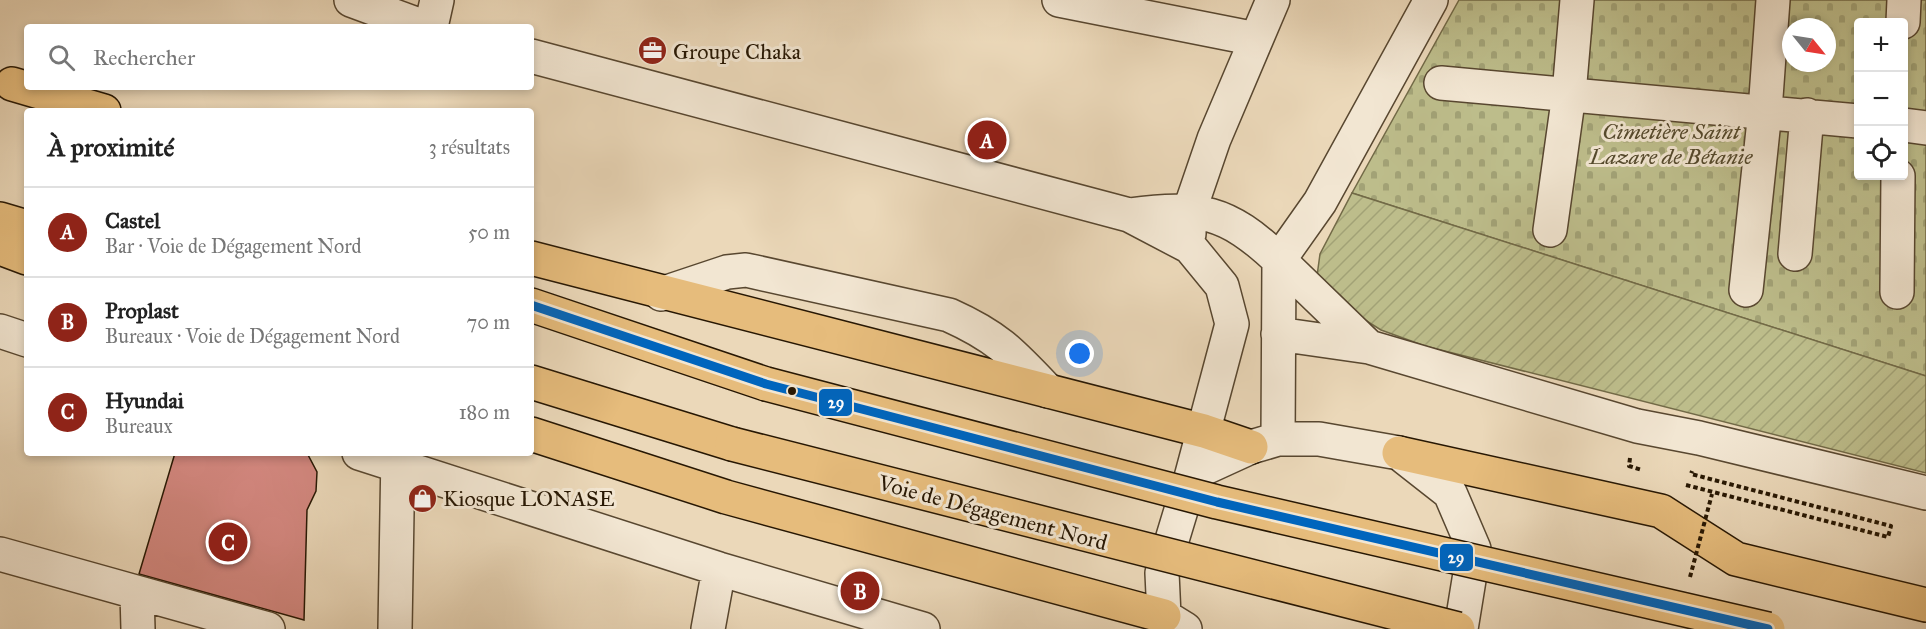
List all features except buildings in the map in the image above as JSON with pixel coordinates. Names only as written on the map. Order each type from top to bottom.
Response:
[{"type":"highway","points":[[6,81],[24,90]]},
{"type":"highway","points":[[6,81],[24,87]]},
{"type":"highway","points":[[25,90],[62,108]]},
{"type":"highway","points":[[35,90],[94,108]]},
{"type":"highway","points":[[0,219],[24,226]]},
{"type":"highway","points":[[0,248],[24,257]]},
{"type":"highway","points":[[534,259],[661,294],[1204,431],[1264,443]]},
{"type":"highway","points":[[534,306],[766,384],[1217,502],[1768,629]]},
{"type":"highway","name":"Voie de Dégagement Nord","points":[[534,383],[732,444],[1460,629]]},
{"type":"highway","points":[[534,435],[726,497],[1175,622]]},
{"type":"highway","points":[[1399,453],[1661,511],[1736,559],[1926,605]]},
{"type":"street","points":[[351,0],[416,24]]},
{"type":"street","points":[[432,24],[437,0]]},
{"type":"street","points":[[1059,0],[1256,39]]},
{"type":"street","points":[[1190,247],[1189,212],[1214,139],[1273,0]]},
{"type":"street","points":[[1264,443],[1278,334],[1279,260],[1293,243],[1324,193],[1431,0]]},
{"type":"street","points":[[1550,230],[1569,94],[1577,0]]},
{"type":"street","points":[[1746,290],[1765,111],[1773,0]]},
{"type":"street","points":[[1903,18],[1904,0]]},
{"type":"street","points":[[534,57],[1129,215],[1190,247],[1222,286],[1232,324],[1192,474],[1162,573],[1175,622]]},
{"type":"street","points":[[1441,83],[1854,121]]},
{"type":"street","points":[[1795,254],[1807,116]]},
{"type":"street","points":[[1908,126],[1926,128]]},
{"type":"street","points":[[1897,292],[1898,180]]},
{"type":"street","points":[[1129,215],[1169,210],[1208,214],[1251,233],[1369,347]]},
{"type":"street","points":[[661,294],[728,272],[746,270],[949,315],[980,329],[1008,348],[1048,391]]},
{"type":"street","points":[[0,331],[24,339]]},
{"type":"street","points":[[1278,334],[1369,347],[1636,426],[1699,438],[1926,493]]},
{"type":"street","points":[[1192,474],[1264,443],[1319,439],[1399,453],[1450,493],[1474,549],[1460,629]]},
{"type":"street","points":[[376,456],[398,460],[719,569],[923,629]]},
{"type":"street","points":[[395,629],[398,460]]},
{"type":"street","points":[[0,554],[268,629]]},
{"type":"street","points":[[708,629],[719,569]]},
{"type":"street","points":[[137,594],[138,629]]},
{"type":"path","points":[[1689,584],[1712,494],[1888,537],[1891,526],[1720,482]]},
{"type":"green space","name":"Cimetière Saint Lazare de Bétanie","points":[[1459,0],[1926,0],[1926,376],[1352,193]]},
{"type":"green space","points":[[1352,193],[1926,376],[1926,473],[1425,346],[1381,330],[1341,305],[1317,276],[1320,254]]},
{"type":"transit line","name":"29","points":[[534,306],[766,384],[1217,502],[1768,629]]},
{"type":"place","name":"Groupe Chaka","points":[[652,51]]},
{"type":"place","name":"Castel","points":[[987,140]]},
{"type":"place","name":"Kiosque LONASE","points":[[422,498]]},
{"type":"place","name":"Hyundai","points":[[228,542]]},
{"type":"place","name":"Proplast","points":[[860,591]]}]
